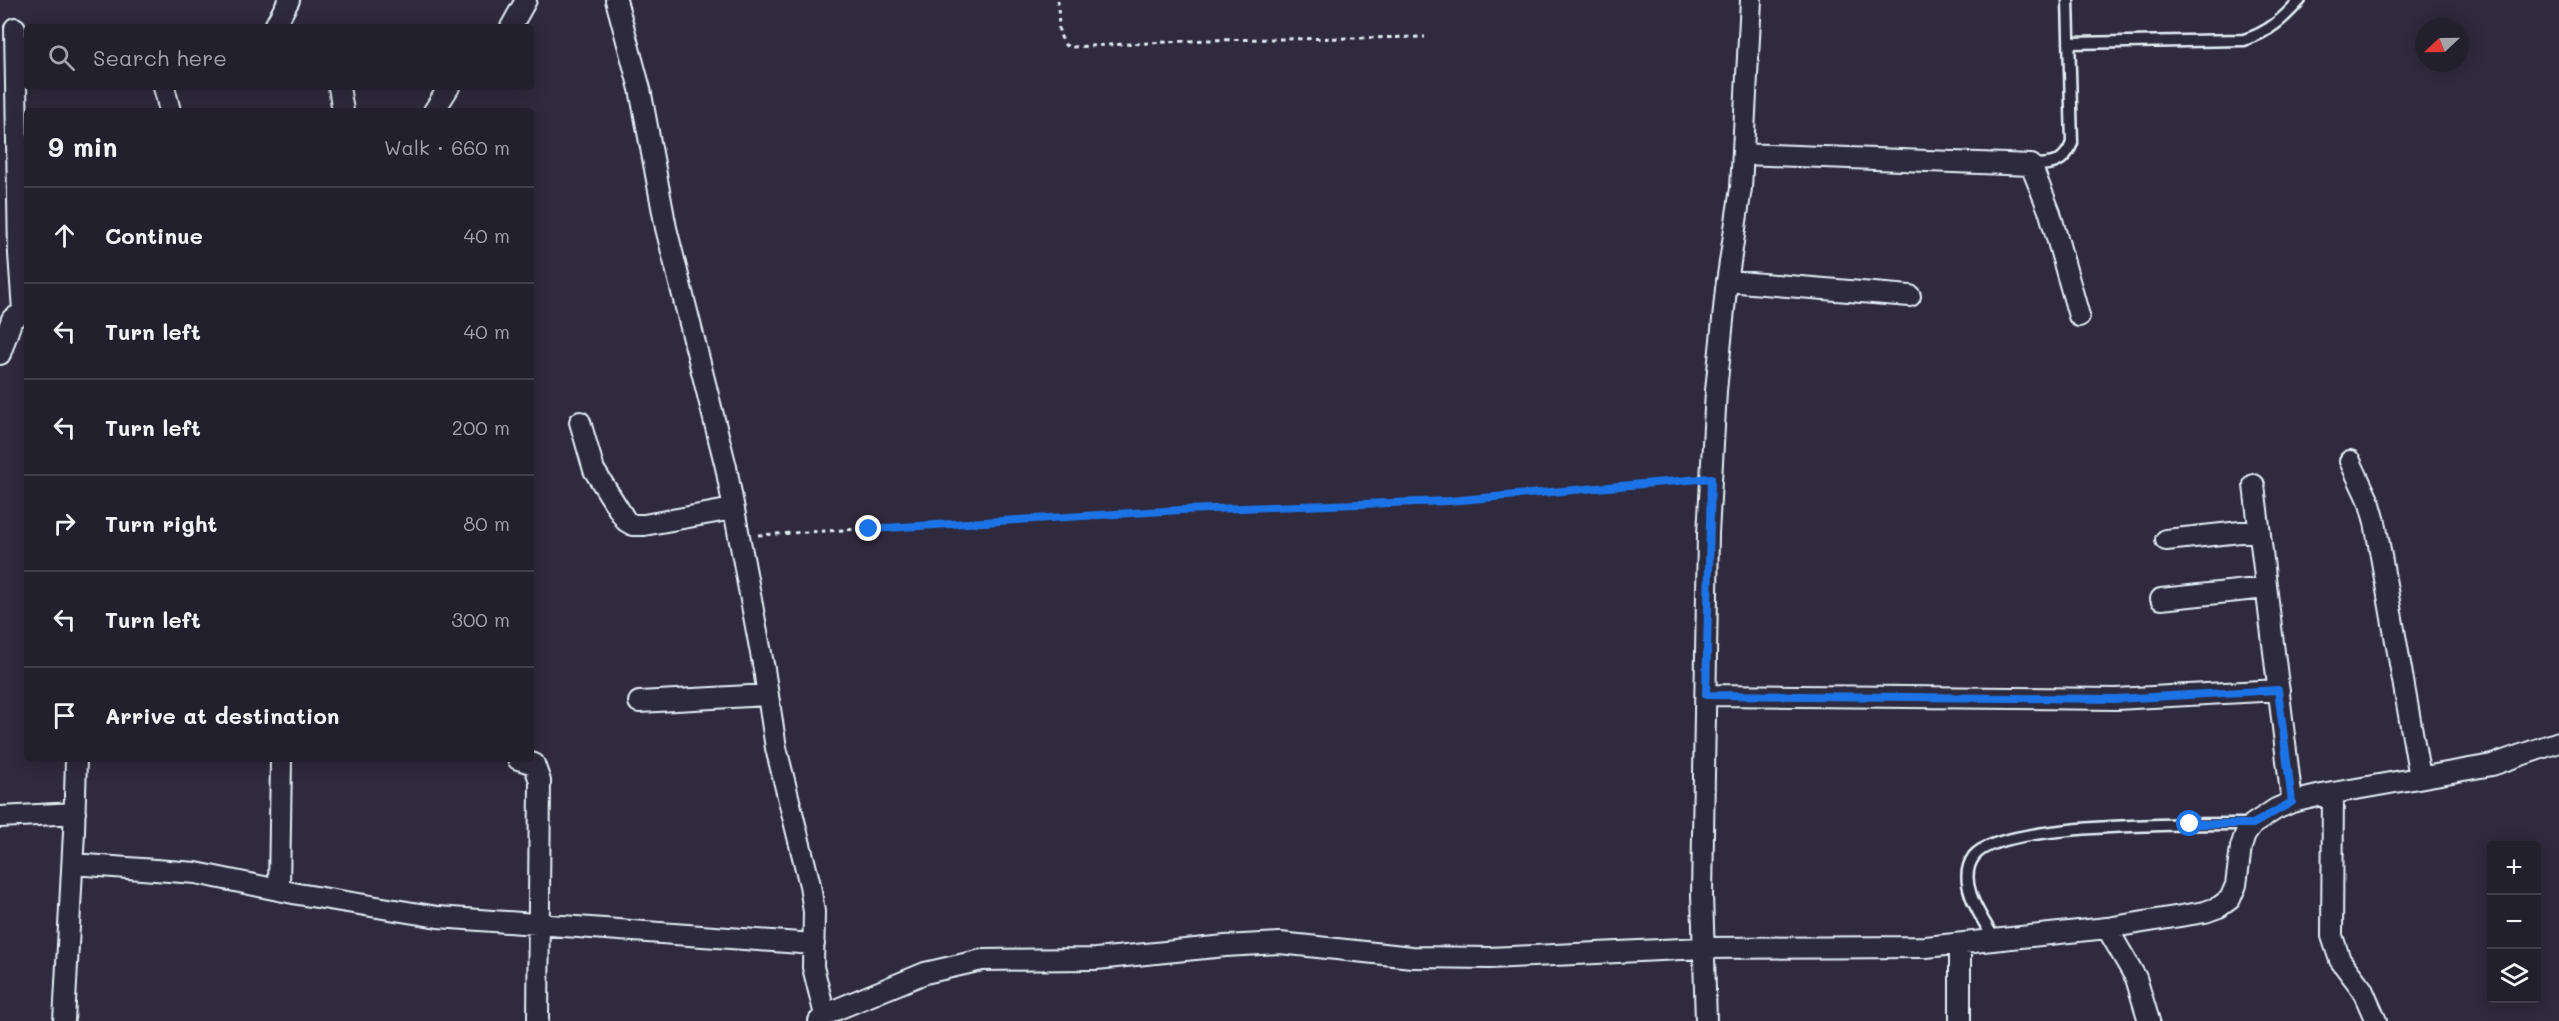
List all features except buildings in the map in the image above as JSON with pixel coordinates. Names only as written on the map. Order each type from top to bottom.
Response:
[{"type":"street","points":[[276,24],[289,0]]},
{"type":"street","points":[[514,24],[526,0]]},
{"type":"street","points":[[616,0],[640,89],[666,228],[726,467],[776,748],[810,885],[814,912],[815,983],[822,1018],[925,973],[954,964],[982,960],[1096,959],[1280,943],[1412,957],[1488,958],[1703,948],[1862,948],[1960,944],[2107,928],[2205,912],[2219,907],[2230,899],[2236,885],[2241,847],[2245,835],[2253,824],[2292,802],[2492,765],[2559,742]]},
{"type":"street","points":[[1706,1021],[1702,895],[1711,478],[1716,391],[1727,282],[1741,188],[1751,0]]},
{"type":"street","points":[[15,28],[19,254],[24,302]]},
{"type":"street","points":[[165,90],[169,108]]},
{"type":"street","points":[[340,90],[342,108]]},
{"type":"street","points":[[436,108],[447,90]]},
{"type":"street","points":[[1743,154],[2031,165],[2050,213],[2079,316]]},
{"type":"street","points":[[1727,282],[1910,296]]},
{"type":"street","points":[[0,354],[12,319],[24,312]]},
{"type":"street","points":[[579,422],[594,470],[626,521],[633,525],[734,509]]},
{"type":"street","points":[[2350,461],[2370,504],[2375,522],[2420,777]]},
{"type":"street","points":[[2254,486],[2292,802]]},
{"type":"street","points":[[2166,540],[2259,530]]},
{"type":"street","points":[[2161,599],[2266,588]]},
{"type":"street","points":[[1706,695],[2116,699],[2278,690]]},
{"type":"street","points":[[639,702],[768,695]]},
{"type":"street","points":[[64,1021],[76,762]]},
{"type":"street","points":[[279,890],[281,762]]},
{"type":"street","points":[[526,762],[534,765],[540,781],[538,1021]]},
{"type":"street","points":[[2333,793],[2332,927],[2335,949],[2340,960],[2362,989],[2376,1021]]},
{"type":"street","points":[[0,817],[75,813]]},
{"type":"street","points":[[73,864],[196,873],[279,890],[438,917],[814,944]]},
{"type":"street","points":[[2107,928],[2136,978],[2149,1021]]},
{"type":"street","points":[[1960,944],[1960,1021]]},
{"type":"lane","points":[[2031,165],[2051,165],[2061,160],[2068,154],[2072,143],[2068,0]]},
{"type":"lane","points":[[2069,43],[2244,40],[2265,33],[2300,0]]},
{"type":"lane","points":[[1995,940],[1977,908],[1969,886],[1969,867],[1974,857],[1984,847],[2018,837],[2112,827],[2253,824]]},
{"type":"path","points":[[1058,0],[1059,33],[1065,45],[1071,47],[1206,40],[1425,37]]},
{"type":"path","points":[[739,536],[1181,510],[1449,501],[1711,478]]},
{"type":"route","points":[[869,529],[1181,510],[1449,501],[1711,478],[1706,695],[2116,699],[2278,690],[2292,802],[2253,824],[2190,824]]}]
